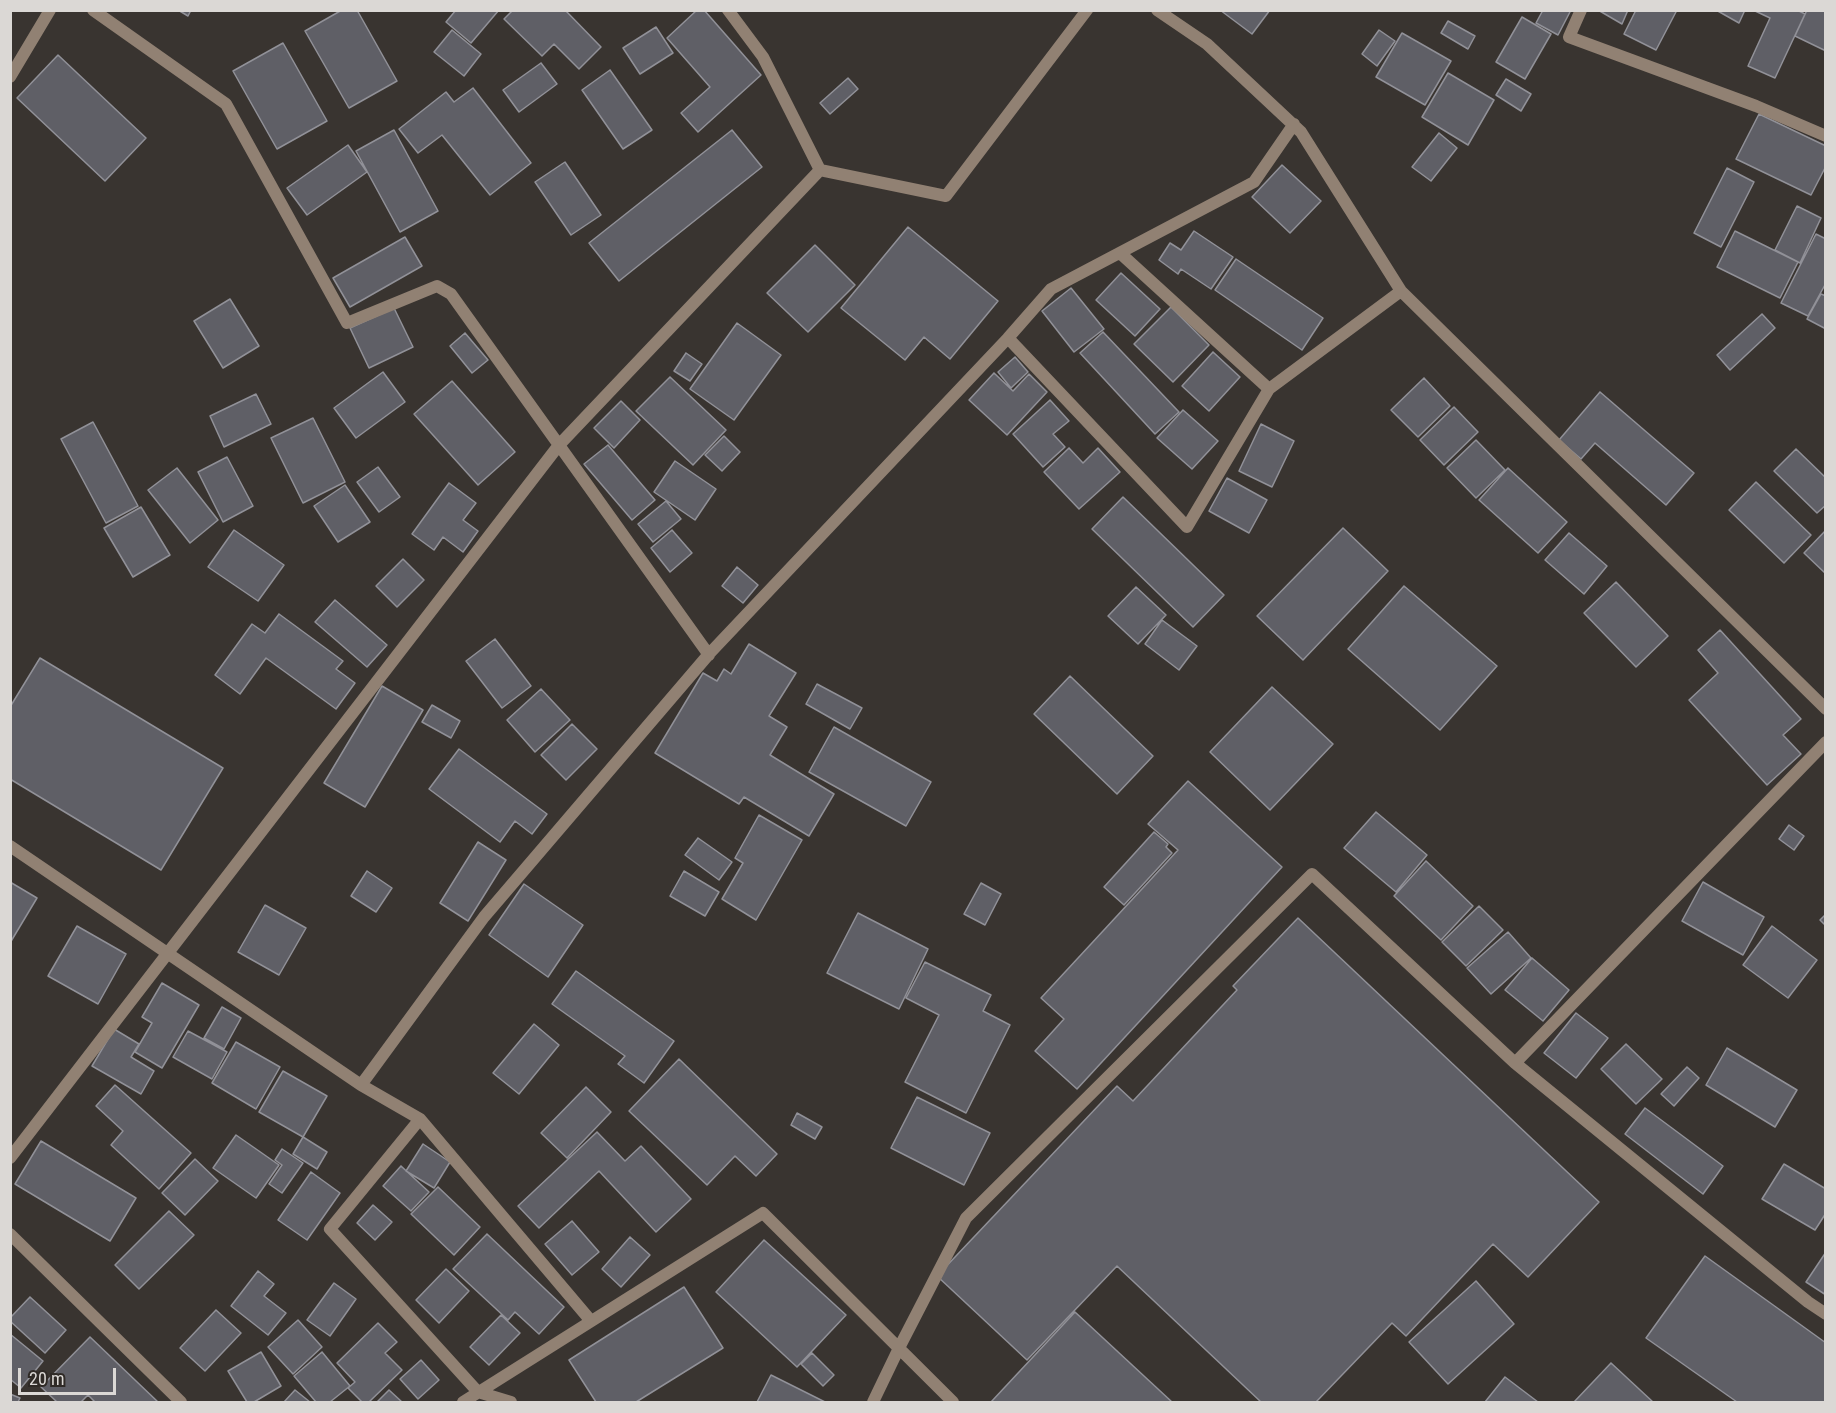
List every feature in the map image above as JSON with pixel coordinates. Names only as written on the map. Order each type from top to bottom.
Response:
[{"type":"street","points":[[10,77],[50,10]]},
{"type":"street","points":[[93,10],[226,104],[348,323],[437,286],[451,294],[709,655]]},
{"type":"street","points":[[728,10],[763,57],[820,170]]},
{"type":"street","points":[[820,170],[946,196],[1087,10]]},
{"type":"street","points":[[1157,10],[1208,44],[1294,124],[1401,291],[1826,709]]},
{"type":"street","points":[[1581,10],[1569,37],[1756,106],[1826,136]]},
{"type":"street","points":[[361,1085],[484,917],[709,655],[1052,289],[1254,182],[1294,124]]},
{"type":"street","points":[[10,1158],[559,445],[820,170]]},
{"type":"street","points":[[1120,253],[1269,389]]},
{"type":"street","points":[[1008,338],[1186,527],[1269,389],[1401,291]]},
{"type":"street","points":[[1515,1064],[1826,742]]},
{"type":"street","points":[[10,846],[361,1085],[420,1119],[591,1321]]},
{"type":"street","points":[[873,1402],[898,1348],[966,1218],[1312,874],[1515,1064],[1799,1295],[1826,1314]]},
{"type":"street","points":[[420,1119],[330,1229],[478,1392],[511,1402]]},
{"type":"street","points":[[463,1402],[763,1213],[953,1402]]},
{"type":"street","points":[[10,1234],[181,1402]]},
{"type":"building","points":[[178,10],[191,10],[188,16]]},
{"type":"building","points":[[342,10],[357,10],[397,81],[349,108],[305,31]]},
{"type":"building","points":[[456,10],[499,10],[471,43],[446,22]]},
{"type":"building","points":[[513,10],[565,10],[601,47],[579,69],[554,44],[542,56],[504,19]]},
{"type":"building","points":[[697,10],[704,10],[761,75],[698,132],[681,113],[710,87],[667,38]]},
{"type":"building","points":[[1220,10],[1270,10],[1252,34]]},
{"type":"building","points":[[1543,10],[1571,10],[1558,35],[1536,23]]},
{"type":"building","points":[[1598,10],[1628,10],[1622,24]]},
{"type":"building","points":[[1636,10],[1677,10],[1656,50],[1624,34]]},
{"type":"building","points":[[1716,10],[1745,10],[1739,23]]},
{"type":"building","points":[[1753,10],[1797,10],[1805,14],[1775,78],[1748,66],[1770,18]]},
{"type":"building","points":[[1807,10],[1826,10],[1826,51],[1795,36]]},
{"type":"building","points":[[1522,17],[1551,34],[1525,79],[1496,62]]},
{"type":"building","points":[[1448,21],[1475,36],[1468,49],[1441,33]]},
{"type":"building","points":[[656,27],[673,53],[640,74],[623,48]]},
{"type":"building","points":[[452,30],[481,54],[464,76],[434,52]]},
{"type":"building","points":[[1379,30],[1395,41],[1377,66],[1362,54]]},
{"type":"building","points":[[1402,33],[1451,61],[1425,105],[1376,77]]},
{"type":"building","points":[[283,43],[327,121],[277,149],[233,71]]},
{"type":"building","points":[[58,55],[146,138],[105,181],[17,98]]},
{"type":"building","points":[[541,63],[557,84],[519,112],[503,90]]},
{"type":"building","points":[[610,70],[652,130],[623,149],[582,90]]},
{"type":"building","points":[[1448,73],[1494,100],[1468,145],[1422,117]]},
{"type":"building","points":[[848,78],[858,89],[830,114],[820,103]]},
{"type":"building","points":[[1506,79],[1531,94],[1521,111],[1496,95]]},
{"type":"building","points":[[473,88],[531,163],[490,195],[442,135],[418,153],[399,129],[446,92],[454,102]]},
{"type":"building","points":[[1759,114],[1826,146],[1826,166],[1811,195],[1736,159]]},
{"type":"building","points":[[394,130],[438,211],[400,232],[356,151]]},
{"type":"building","points":[[732,130],[762,167],[619,281],[589,243]]},
{"type":"building","points":[[1439,133],[1457,148],[1431,181],[1412,167]]},
{"type":"building","points":[[348,145],[367,172],[307,215],[287,188]]},
{"type":"building","points":[[565,162],[601,215],[571,235],[535,182]]},
{"type":"building","points":[[1282,165],[1321,201],[1290,233],[1252,197]]},
{"type":"building","points":[[1727,168],[1754,182],[1721,247],[1694,233]]},
{"type":"building","points":[[1797,206],[1821,218],[1800,263],[1775,250]]},
{"type":"building","points":[[908,227],[998,301],[950,359],[924,337],[905,360],[841,308]]},
{"type":"building","points":[[1194,231],[1233,257],[1211,289],[1181,269],[1178,274],[1159,260],[1170,243],[1181,250]]},
{"type":"building","points":[[1735,231],[1798,262],[1780,298],[1717,267]]},
{"type":"building","points":[[1816,234],[1826,239],[1826,283],[1808,316],[1781,303]]},
{"type":"building","points":[[405,237],[422,266],[350,307],[333,278]]},
{"type":"building","points":[[815,245],[855,285],[808,332],[767,293]]},
{"type":"building","points":[[1236,259],[1323,318],[1302,350],[1215,290]]},
{"type":"building","points":[[1121,273],[1160,309],[1135,336],[1096,300]]},
{"type":"building","points":[[1071,288],[1104,329],[1074,352],[1042,311]]},
{"type":"building","points":[[1821,294],[1826,296],[1826,329],[1807,319]]},
{"type":"building","points":[[230,299],[259,346],[223,368],[194,321]]},
{"type":"building","points":[[1171,307],[1209,345],[1173,382],[1134,344]]},
{"type":"building","points":[[394,308],[413,347],[369,368],[350,328]]},
{"type":"building","points":[[1762,314],[1775,328],[1730,370],[1717,355]]},
{"type":"building","points":[[737,323],[781,355],[734,420],[690,389]]},
{"type":"building","points":[[1103,332],[1179,412],[1155,434],[1080,353]]},
{"type":"building","points":[[465,333],[488,360],[472,373],[450,346]]},
{"type":"building","points":[[1213,352],[1240,377],[1209,411],[1182,386]]},
{"type":"building","points":[[686,353],[702,364],[690,381],[674,371]]},
{"type":"building","points":[[1015,357],[1028,372],[1011,388],[998,372]]},
{"type":"building","points":[[383,372],[405,402],[356,438],[334,408]]},
{"type":"building","points":[[994,373],[1013,391],[1029,374],[1047,392],[1007,435],[969,400]]},
{"type":"building","points":[[670,377],[726,430],[693,465],[636,411]]},
{"type":"building","points":[[1424,378],[1450,406],[1418,437],[1391,410]]},
{"type":"building","points":[[452,381],[515,452],[478,485],[414,414]]},
{"type":"building","points":[[1600,392],[1694,473],[1666,505],[1595,443],[1581,459],[1559,440]]},
{"type":"building","points":[[256,394],[271,424],[224,447],[210,416]]},
{"type":"building","points":[[1050,400],[1069,421],[1053,434],[1065,447],[1043,467],[1013,434]]},
{"type":"building","points":[[621,401],[640,420],[614,448],[594,428]]},
{"type":"building","points":[[1454,407],[1478,432],[1444,465],[1420,440]]},
{"type":"building","points":[[1183,410],[1218,441],[1192,469],[1157,438]]},
{"type":"building","points":[[313,418],[345,482],[303,503],[271,438]]},
{"type":"building","points":[[93,422],[138,506],[106,523],[61,439]]},
{"type":"building","points":[[1261,424],[1294,441],[1272,487],[1239,471]]},
{"type":"building","points":[[724,436],[740,452],[722,471],[705,455]]},
{"type":"building","points":[[1476,440],[1505,470],[1476,498],[1447,468]]},
{"type":"building","points":[[608,445],[655,500],[632,520],[584,464]]},
{"type":"building","points":[[1069,448],[1083,463],[1098,448],[1120,472],[1079,509],[1044,472]]},
{"type":"building","points":[[1796,449],[1826,478],[1826,505],[1817,513],[1774,471]]},
{"type":"building","points":[[227,457],[253,506],[223,522],[198,472]]},
{"type":"building","points":[[675,461],[716,489],[695,520],[654,492]]},
{"type":"building","points":[[378,467],[400,497],[379,512],[357,482]]},
{"type":"building","points":[[177,468],[218,520],[190,543],[148,490]]},
{"type":"building","points":[[1508,468],[1567,522],[1538,553],[1479,500]]},
{"type":"building","points":[[1227,478],[1267,500],[1249,533],[1209,511]]},
{"type":"building","points":[[1756,482],[1811,535],[1784,563],[1729,510]]},
{"type":"building","points":[[449,483],[476,503],[463,520],[478,531],[463,552],[443,537],[434,550],[412,534]]},
{"type":"building","points":[[345,485],[370,522],[338,542],[314,506]]},
{"type":"building","points":[[1123,497],[1224,595],[1193,627],[1092,529]]},
{"type":"building","points":[[666,501],[681,519],[653,542],[638,524]]},
{"type":"building","points":[[141,507],[170,555],[133,577],[104,528]]},
{"type":"building","points":[[1343,528],[1388,571],[1303,660],[1257,616]]},
{"type":"building","points":[[234,530],[284,565],[258,601],[208,567]]},
{"type":"building","points":[[672,530],[692,553],[670,572],[651,548]]},
{"type":"building","points":[[1826,530],[1826,574],[1804,553]]},
{"type":"building","points":[[1569,533],[1607,566],[1584,594],[1545,560]]},
{"type":"building","points":[[403,559],[424,580],[397,607],[376,586]]},
{"type":"building","points":[[737,567],[758,585],[743,603],[722,586]]},
{"type":"building","points":[[1616,582],[1668,636],[1636,667],[1584,613]]},
{"type":"building","points":[[1404,586],[1497,666],[1440,730],[1348,649]]},
{"type":"building","points":[[1136,587],[1166,615],[1138,644],[1108,616]]},
{"type":"building","points":[[335,600],[387,645],[367,667],[315,622]]},
{"type":"building","points":[[279,614],[343,661],[336,669],[355,683],[336,709],[266,658],[240,694],[215,675],[252,624],[265,633]]},
{"type":"building","points":[[1162,620],[1197,646],[1179,670],[1145,644]]},
{"type":"building","points":[[1720,630],[1801,719],[1783,735],[1801,754],[1767,785],[1689,700],[1718,673],[1698,650]]},
{"type":"building","points":[[495,639],[531,686],[502,708],[466,661]]},
{"type":"building","points":[[749,644],[796,673],[769,716],[787,727],[770,755],[834,794],[809,836],[744,797],[739,804],[655,753],[703,673],[717,681],[724,669],[731,674]]},
{"type":"building","points":[[40,658],[223,768],[161,870],[10,779],[10,707]]},
{"type":"building","points":[[1070,676],[1153,756],[1117,794],[1034,714]]},
{"type":"building","points":[[817,684],[862,708],[850,729],[806,704]]},
{"type":"building","points":[[382,686],[423,710],[365,807],[324,783]]},
{"type":"building","points":[[1272,687],[1333,744],[1270,810],[1210,752]]},
{"type":"building","points":[[541,689],[570,720],[535,752],[507,720]]},
{"type":"building","points":[[432,705],[460,721],[451,738],[422,722]]},
{"type":"building","points":[[572,724],[597,749],[566,780],[541,755]]},
{"type":"building","points":[[834,727],[931,782],[906,826],[809,772]]},
{"type":"building","points":[[459,749],[547,814],[532,834],[515,821],[500,842],[429,789]]},
{"type":"building","points":[[1188,781],[1282,867],[1077,1089],[1035,1051],[1064,1019],[1041,998],[1178,850],[1148,824]]},
{"type":"building","points":[[1376,812],[1427,855],[1396,892],[1344,848]]},
{"type":"building","points":[[759,815],[802,840],[756,920],[722,899],[743,863],[735,858]]},
{"type":"building","points":[[1789,825],[1804,836],[1794,850],[1779,839]]},
{"type":"building","points":[[1154,832],[1168,844],[1166,847],[1172,853],[1124,905],[1104,887]]},
{"type":"building","points":[[698,838],[732,862],[719,880],[685,855]]},
{"type":"building","points":[[478,842],[506,860],[468,921],[440,903]]},
{"type":"building","points":[[1426,861],[1473,906],[1441,940],[1394,896]]},
{"type":"building","points":[[367,871],[392,888],[376,912],[351,896]]},
{"type":"building","points":[[684,871],[719,892],[705,916],[670,896]]},
{"type":"building","points":[[10,882],[37,898],[10,943]]},
{"type":"building","points":[[1703,882],[1764,917],[1743,955],[1682,921]]},
{"type":"building","points":[[981,883],[1001,894],[985,925],[964,914]]},
{"type":"building","points":[[524,884],[583,925],[548,977],[489,935]]},
{"type":"building","points":[[265,905],[306,928],[279,975],[238,952]]},
{"type":"building","points":[[1479,906],[1503,930],[1466,966],[1442,942]]},
{"type":"building","points":[[858,913],[928,949],[899,1009],[827,973]]},
{"type":"building","points":[[1826,914],[1826,926],[1820,920]]},
{"type":"building","points":[[1298,918],[1599,1202],[1528,1277],[1493,1244],[1406,1336],[1392,1323],[1316,1402],[1261,1402],[1117,1266],[1027,1360],[937,1276],[1117,1086],[1133,1101],[1237,990],[1233,986]]},
{"type":"building","points":[[77,926],[126,954],[98,1004],[48,976]]},
{"type":"building","points":[[1772,926],[1817,960],[1788,998],[1743,965]]},
{"type":"building","points":[[1508,932],[1531,958],[1491,994],[1467,968]]},
{"type":"building","points":[[1532,958],[1569,990],[1543,1021],[1505,990]]},
{"type":"building","points":[[925,962],[991,995],[983,1011],[1010,1025],[966,1113],[905,1082],[939,1015],[906,998]]},
{"type":"building","points":[[576,971],[674,1041],[644,1083],[618,1064],[625,1056],[552,1004]]},
{"type":"building","points":[[162,983],[199,1005],[162,1068],[135,1052],[152,1023],[142,1017]]},
{"type":"building","points":[[222,1007],[241,1018],[224,1049],[204,1038]]},
{"type":"building","points":[[1576,1013],[1608,1038],[1576,1078],[1544,1053]]},
{"type":"building","points":[[534,1024],[559,1045],[519,1094],[493,1073]]},
{"type":"building","points":[[114,1029],[139,1044],[131,1057],[154,1071],[141,1094],[92,1066]]},
{"type":"building","points":[[188,1031],[227,1052],[212,1079],[173,1057]]},
{"type":"building","points":[[236,1042],[280,1067],[256,1109],[212,1083]]},
{"type":"building","points":[[1626,1044],[1662,1079],[1636,1104],[1601,1069]]},
{"type":"building","points":[[1727,1048],[1797,1090],[1775,1127],[1706,1085]]},
{"type":"building","points":[[679,1059],[777,1154],[756,1176],[735,1156],[707,1185],[629,1111]]},
{"type":"building","points":[[1687,1067],[1699,1078],[1674,1106],[1661,1094]]},
{"type":"building","points":[[283,1071],[327,1096],[303,1137],[259,1112]]},
{"type":"building","points":[[115,1085],[191,1153],[159,1189],[111,1145],[123,1131],[96,1106]]},
{"type":"building","points":[[586,1087],[611,1112],[567,1158],[541,1133]]},
{"type":"building","points":[[917,1097],[990,1133],[964,1185],[891,1148]]},
{"type":"building","points":[[1645,1108],[1723,1166],[1703,1194],[1625,1134]]},
{"type":"building","points":[[797,1113],[822,1127],[815,1139],[791,1125]]},
{"type":"building","points":[[597,1132],[625,1161],[641,1146],[691,1199],[656,1232],[599,1171],[539,1228],[518,1206]]},
{"type":"building","points":[[236,1135],[279,1165],[256,1198],[213,1168]]},
{"type":"building","points":[[303,1137],[327,1152],[317,1169],[293,1154]]},
{"type":"building","points":[[41,1141],[136,1198],[110,1241],[15,1184]]},
{"type":"building","points":[[423,1144],[450,1162],[434,1188],[406,1171]]},
{"type":"building","points":[[282,1149],[303,1163],[282,1193],[269,1184],[282,1165],[275,1160]]},
{"type":"building","points":[[195,1159],[218,1181],[185,1215],[162,1193]]},
{"type":"building","points":[[1784,1164],[1826,1189],[1826,1213],[1815,1230],[1762,1199]]},
{"type":"building","points":[[401,1166],[429,1192],[411,1211],[383,1186]]},
{"type":"building","points":[[311,1172],[340,1193],[307,1240],[278,1220]]},
{"type":"building","points":[[438,1187],[480,1227],[454,1255],[411,1214]]},
{"type":"building","points":[[373,1205],[392,1222],[375,1240],[357,1223]]},
{"type":"building","points":[[169,1211],[194,1235],[139,1289],[115,1265]]},
{"type":"building","points":[[572,1221],[599,1252],[572,1275],[545,1244]]},
{"type":"building","points":[[487,1234],[564,1307],[539,1334],[515,1312],[508,1320],[453,1269]]},
{"type":"building","points":[[630,1237],[650,1255],[621,1287],[602,1269]]},
{"type":"building","points":[[764,1240],[846,1315],[797,1367],[716,1292]]},
{"type":"building","points":[[1826,1252],[1826,1295],[1806,1282]]},
{"type":"building","points":[[1705,1256],[1826,1343],[1826,1402],[1737,1402],[1646,1338]]},
{"type":"building","points":[[446,1269],[469,1291],[439,1323],[416,1300]]},
{"type":"building","points":[[258,1271],[274,1284],[264,1296],[286,1313],[268,1335],[231,1306]]},
{"type":"building","points":[[1476,1281],[1514,1324],[1448,1384],[1409,1342]]},
{"type":"building","points":[[334,1283],[356,1299],[330,1336],[307,1320]]},
{"type":"building","points":[[684,1287],[723,1348],[636,1402],[596,1402],[569,1360]]},
{"type":"building","points":[[30,1297],[66,1330],[45,1353],[10,1321],[10,1318]]},
{"type":"building","points":[[216,1310],[241,1333],[205,1371],[180,1348]]},
{"type":"building","points":[[1075,1312],[1172,1402],[991,1402]]},
{"type":"building","points":[[501,1315],[520,1333],[489,1365],[470,1347]]},
{"type":"building","points":[[298,1320],[322,1347],[293,1374],[268,1347]]},
{"type":"building","points":[[378,1323],[397,1342],[385,1353],[402,1370],[369,1402],[362,1402],[348,1388],[355,1382],[337,1363]]},
{"type":"building","points":[[10,1334],[43,1361],[21,1388],[10,1379]]},
{"type":"building","points":[[90,1337],[158,1402],[95,1402],[88,1395],[81,1402],[57,1402],[41,1387]]},
{"type":"building","points":[[261,1352],[281,1386],[254,1402],[247,1402],[228,1371]]},
{"type":"building","points":[[322,1352],[350,1386],[330,1402],[316,1402],[294,1376]]},
{"type":"building","points":[[812,1353],[834,1375],[823,1386],[801,1364]]},
{"type":"building","points":[[421,1360],[439,1380],[418,1399],[400,1379]]},
{"type":"building","points":[[1611,1363],[1653,1402],[1574,1402]]},
{"type":"building","points":[[771,1375],[825,1402],[757,1402]]},
{"type":"building","points":[[1505,1377],[1538,1402],[1485,1402]]},
{"type":"building","points":[[295,1390],[310,1402],[284,1402]]},
{"type":"building","points":[[389,1390],[402,1402],[377,1402]]},
{"type":"building","points":[[10,1394],[20,1398],[18,1402],[10,1402]]}]
